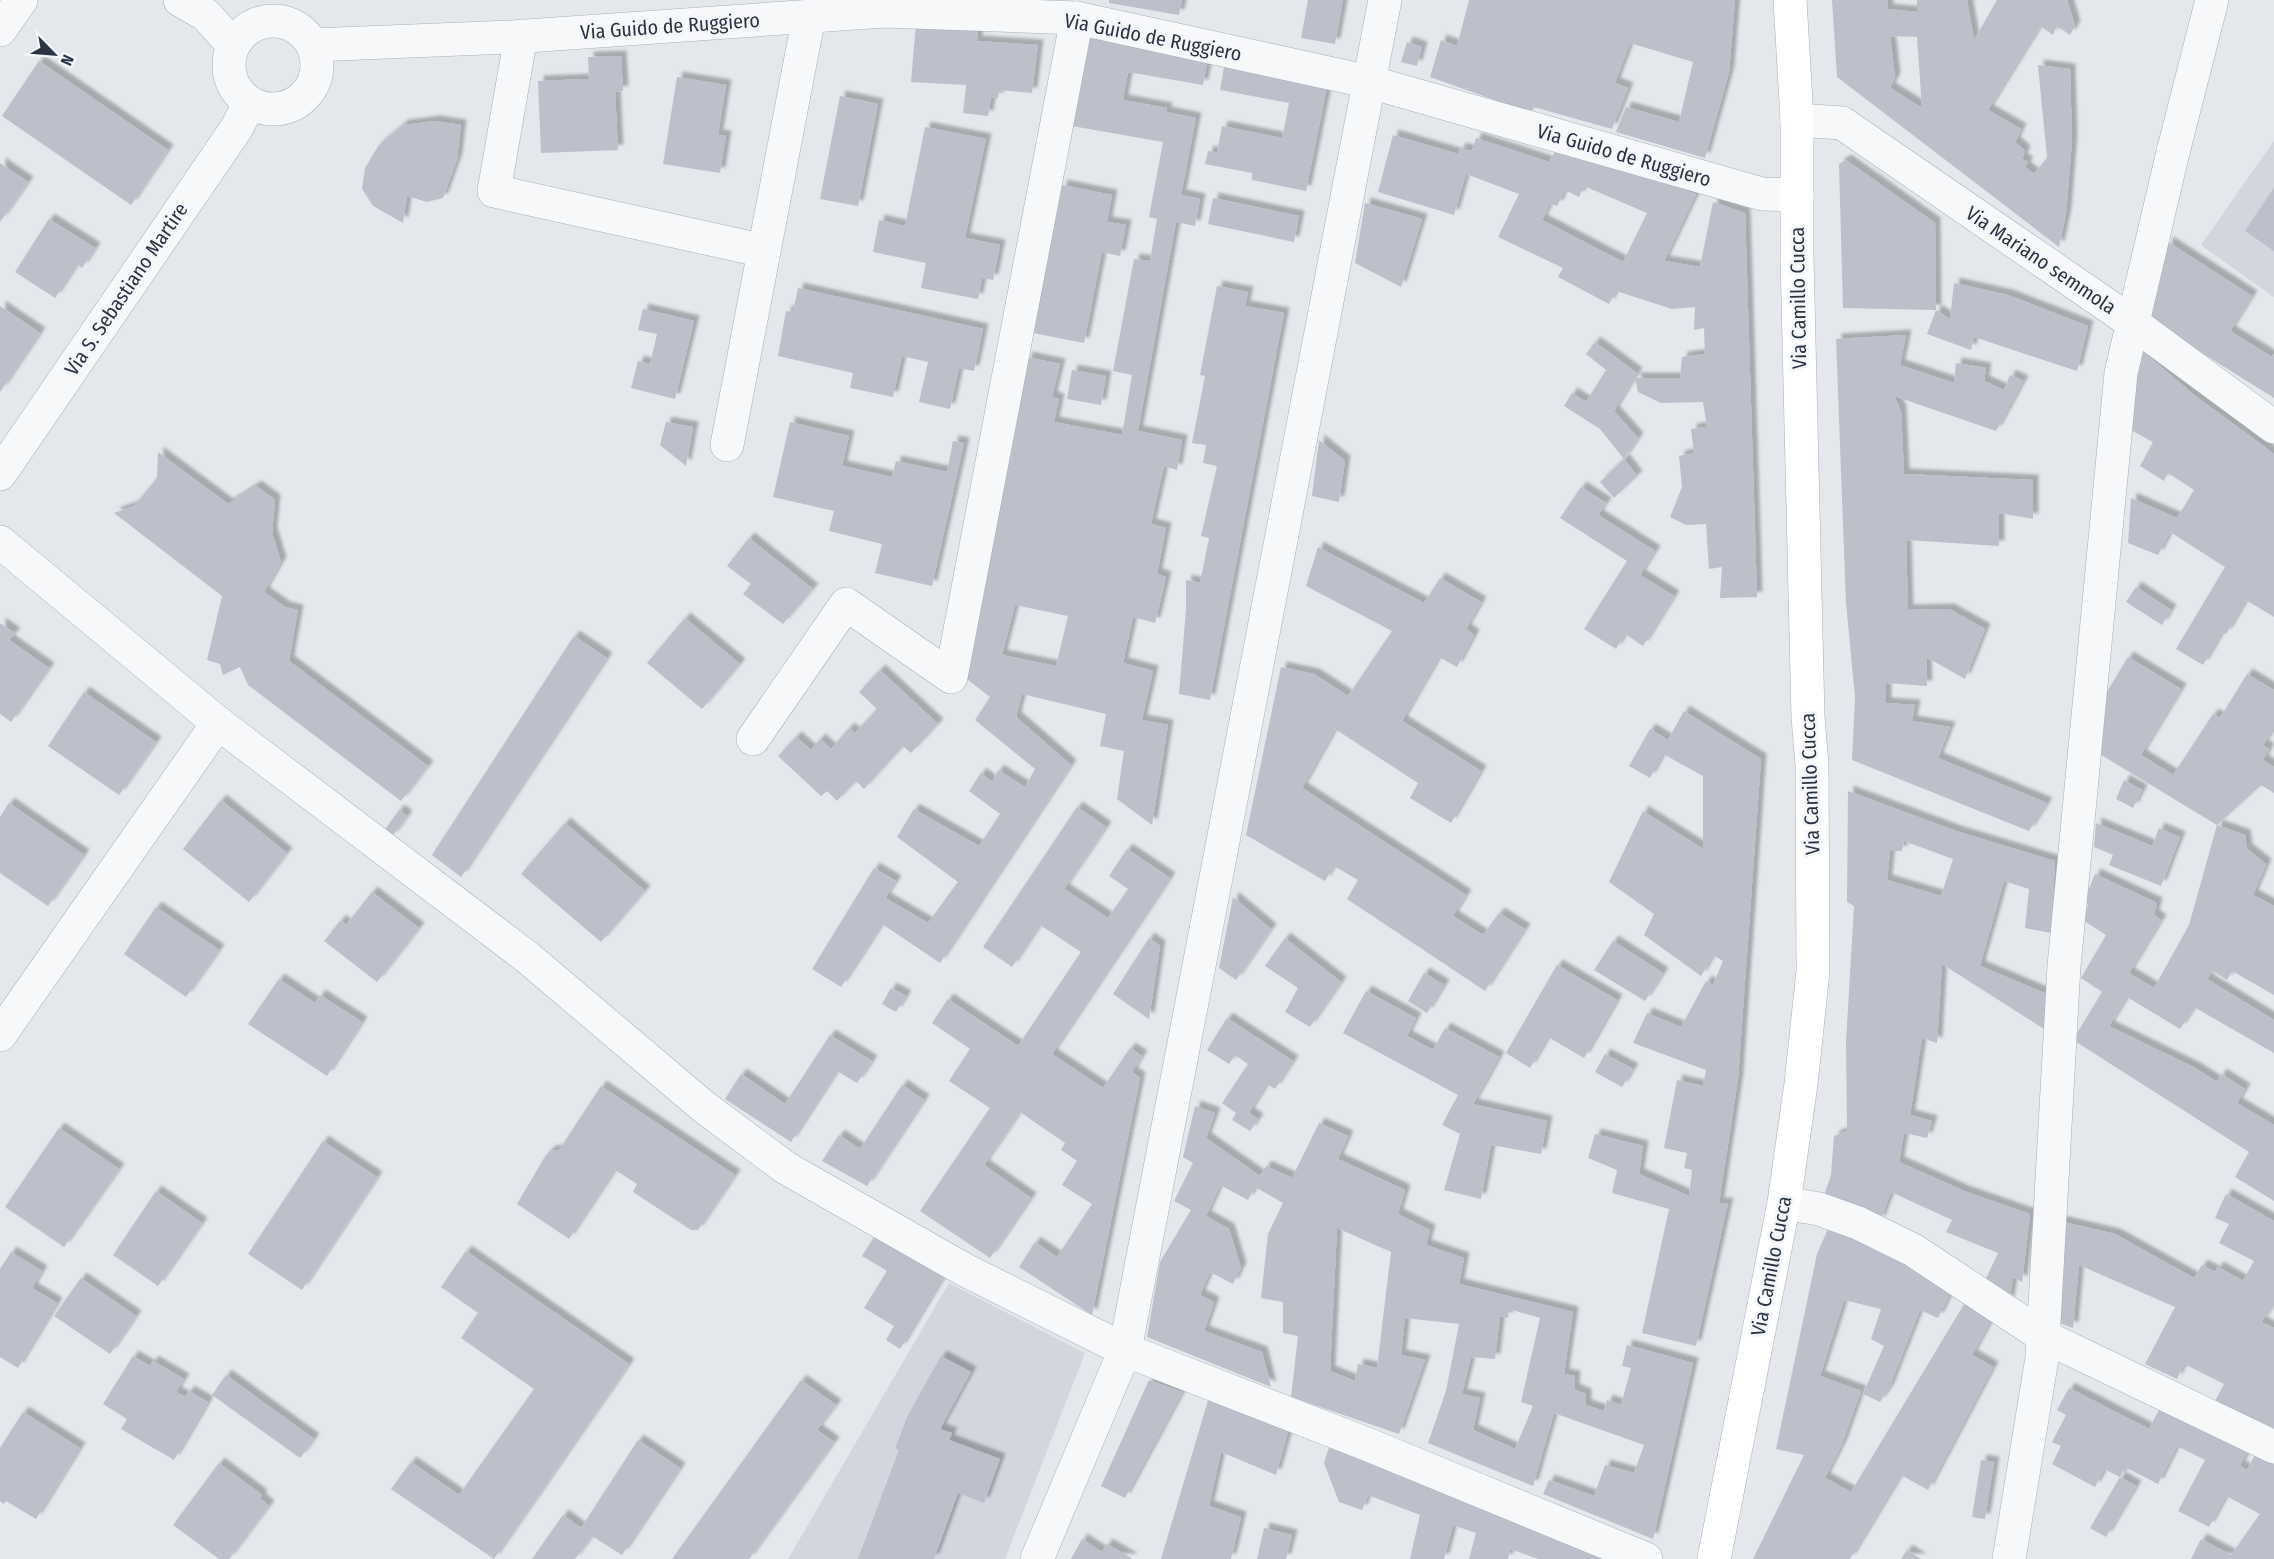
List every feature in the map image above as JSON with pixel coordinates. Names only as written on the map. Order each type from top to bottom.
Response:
[{"type":"street","points":[[0,30],[21,0]]},
{"type":"street","points":[[180,0],[206,15],[233,45]]},
{"type":"street","points":[[1037,1559],[1125,1350],[1385,0]]},
{"type":"street","name":"Via Camillo Cucca","points":[[1714,1559],[1784,1203],[1801,1084],[1813,971],[1812,765],[1808,717],[1797,120],[1790,0]]},
{"type":"street","points":[[2010,1559],[2042,1358],[2064,966],[2121,373],[2212,0]]},
{"type":"street","name":"Via Guido de Ruggiero","points":[[313,45],[521,36],[885,11],[1077,18],[1370,82],[1762,194],[1797,195]]},
{"type":"street","points":[[727,445],[809,16]]},
{"type":"street","points":[[753,739],[846,604],[951,677],[1077,18]]},
{"type":"street","points":[[280,21],[304,34],[313,45],[317,59],[317,73],[303,98],[291,106],[277,110],[262,109],[249,104],[231,83],[228,71],[233,45],[252,26],[280,21]]},
{"type":"street","points":[[521,36],[494,190],[764,251]]},
{"type":"street","name":"Via S. Sebastiano Martire","points":[[0,474],[229,138],[249,104]]},
{"type":"street","name":"Via Mariano semmola","points":[[1797,120],[1842,123],[2133,323],[2274,427]]},
{"type":"street","points":[[0,542],[218,723],[526,957],[704,1107],[786,1168],[965,1270],[1125,1350],[1369,1445],[1646,1559]]},
{"type":"street","points":[[0,1035],[218,723]]},
{"type":"street","points":[[1784,1203],[1829,1213],[1913,1250],[2043,1336],[2274,1447]]},
{"type":"shaded area","points":[[2274,141],[2274,297],[2201,245]]},
{"type":"shaded area","points":[[949,1283],[1085,1353],[1005,1559],[788,1559]]},
{"type":"building","points":[[1109,0],[1182,0],[1179,15],[1109,3]]},
{"type":"building","points":[[1308,0],[1343,0],[1335,44],[1301,38]]},
{"type":"building","points":[[1469,0],[1735,0],[1729,72],[1705,158],[1616,132],[1626,107],[1679,122],[1693,62],[1630,43],[1615,83],[1628,88],[1612,129],[1534,107],[1531,113],[1430,77],[1441,40],[1457,46]]},
{"type":"building","points":[[1832,0],[1888,0],[1888,9],[1917,12],[1917,0],[1967,0],[1974,40],[1997,0],[2067,0],[2075,26],[2070,35],[2057,26],[2053,35],[2040,26],[1988,110],[2021,129],[2015,142],[2025,151],[2022,159],[2028,162],[2025,167],[2034,174],[2047,158],[2038,65],[2070,69],[2072,141],[2066,214],[2059,247],[1837,77]],"holes":[[[1890,36],[1917,37],[1922,108],[1890,88],[1895,78]]]},
{"type":"building","points":[[916,23],[978,28],[977,41],[1038,45],[1032,93],[999,90],[998,98],[991,97],[988,116],[963,113],[966,85],[911,82]]},
{"type":"building","points":[[1088,38],[1208,58],[1203,85],[1128,72],[1123,100],[1167,108],[1166,112],[1196,118],[1181,195],[1200,199],[1195,226],[1176,222],[1138,431],[1182,440],[1177,470],[1164,466],[1151,524],[1166,528],[1157,574],[1166,577],[1155,623],[1133,617],[1123,663],[1153,671],[1142,720],[1168,725],[1152,825],[1117,799],[1124,751],[1100,746],[1106,714],[1022,694],[1016,717],[1071,765],[940,963],[882,924],[841,987],[812,969],[874,868],[896,881],[885,898],[928,923],[958,882],[897,837],[914,809],[979,846],[1000,814],[969,791],[981,773],[992,782],[998,770],[1025,787],[1035,769],[975,720],[990,697],[963,676],[1027,357],[1060,364],[1052,397],[1059,399],[1054,422],[1122,435],[1132,375],[1113,371],[1134,259],[1150,261],[1157,219],[1149,217],[1163,142],[1072,126]],"holes":[[[1015,605],[1068,616],[1056,666],[1002,655]]]},
{"type":"building","points":[[1407,42],[1422,47],[1417,66],[1401,62]]},
{"type":"building","points":[[621,56],[623,91],[615,92],[618,150],[541,153],[538,81],[589,79],[588,57]]},
{"type":"building","points":[[39,61],[168,150],[131,205],[2,116]]},
{"type":"building","points":[[1225,61],[1328,82],[1306,191],[1252,180],[1252,173],[1205,164],[1208,151],[1217,153],[1222,126],[1282,138],[1289,103],[1220,90]]},
{"type":"building","points":[[677,77],[726,85],[718,135],[726,136],[720,173],[663,164]]},
{"type":"building","points":[[840,96],[878,104],[858,206],[820,199]]},
{"type":"building","points":[[435,121],[461,125],[457,159],[443,198],[427,202],[407,196],[403,223],[373,206],[362,189],[365,168],[379,145],[403,125]]},
{"type":"building","points":[[925,127],[986,139],[965,238],[1000,245],[993,280],[982,278],[978,299],[921,288],[926,263],[873,252],[879,220],[905,226]]},
{"type":"building","points":[[1393,135],[1458,154],[1460,148],[1472,151],[1476,138],[1549,162],[1560,143],[1617,167],[1696,194],[1664,261],[1700,267],[1713,202],[1745,213],[1757,597],[1720,598],[1722,567],[1709,569],[1706,524],[1686,525],[1670,517],[1682,487],[1679,456],[1694,453],[1691,429],[1707,427],[1703,402],[1661,403],[1638,392],[1635,378],[1680,378],[1682,357],[1705,354],[1704,328],[1694,330],[1695,307],[1672,309],[1616,291],[1609,304],[1558,277],[1563,268],[1498,237],[1519,194],[1466,174],[1454,215],[1378,192]],"holes":[[[1584,186],[1647,213],[1623,262],[1542,220],[1550,203],[1557,206],[1565,190],[1579,197]]]},
{"type":"building","points":[[1846,160],[1935,223],[1936,310],[1843,308],[1839,164]]},
{"type":"building","points":[[0,163],[28,182],[0,222]]},
{"type":"building","points":[[1062,185],[1112,195],[1107,222],[1126,225],[1120,256],[1102,252],[1084,343],[1033,333]]},
{"type":"building","points":[[2274,188],[2274,251],[2245,231]]},
{"type":"building","points":[[1213,198],[1299,216],[1294,242],[1208,224]]},
{"type":"building","points":[[1365,203],[1422,219],[1401,287],[1355,263]]},
{"type":"building","points":[[49,219],[95,248],[82,268],[77,264],[55,298],[15,272]]},
{"type":"building","points":[[2168,242],[2252,296],[2230,331],[2272,357],[2274,354],[2274,398],[2148,319]]},
{"type":"building","points":[[1954,283],[2008,295],[2088,326],[2077,371],[1974,337],[1971,350],[1927,334],[1936,310],[1950,319]]},
{"type":"building","points":[[1217,286],[1248,292],[1245,306],[1284,313],[1210,700],[1179,694],[1186,610],[1186,580],[1200,583],[1209,538],[1201,536],[1217,466],[1203,463],[1206,445],[1192,443],[1205,376],[1200,375]]},
{"type":"building","points":[[798,288],[983,329],[974,371],[959,368],[950,409],[919,402],[928,362],[902,356],[893,397],[850,388],[853,373],[778,356],[786,311],[793,312]]},
{"type":"building","points":[[0,306],[40,333],[0,392]]},
{"type":"building","points":[[643,309],[694,321],[675,399],[631,388],[638,361],[650,364],[657,334],[638,330]]},
{"type":"building","points":[[1906,335],[1900,365],[1954,383],[1956,363],[1986,368],[1984,381],[2004,390],[2010,375],[2023,381],[1996,431],[1894,396],[1901,411],[1904,474],[2033,480],[2033,519],[1999,513],[1999,546],[1906,540],[1908,610],[1949,609],[1985,629],[1965,679],[1926,657],[1927,686],[1886,683],[1886,703],[1915,705],[1912,721],[1950,727],[1938,758],[2047,803],[2029,831],[1852,760],[1855,697],[1846,603],[1836,339]]},
{"type":"building","points":[[1595,342],[1637,373],[1614,411],[1638,438],[1624,459],[1600,429],[1564,406],[1572,393],[1586,402],[1606,370],[1586,354]]},
{"type":"building","points":[[2141,350],[2194,395],[2274,454],[2274,617],[2246,600],[2226,634],[2222,632],[2203,665],[2176,649],[2225,567],[2170,532],[2158,555],[2128,543],[2131,498],[2177,518],[2194,490],[2168,473],[2164,481],[2140,466],[2153,442],[2129,429]]},
{"type":"building","points":[[1072,370],[1106,376],[1101,405],[1067,399]]},
{"type":"building","points":[[666,422],[693,427],[686,466],[660,445]]},
{"type":"building","points":[[790,422],[849,436],[842,466],[892,477],[896,461],[947,472],[953,441],[964,443],[932,586],[875,573],[882,544],[829,531],[834,511],[773,497]]},
{"type":"building","points":[[1319,440],[1345,461],[1339,502],[1312,496]]},
{"type":"building","points":[[158,452],[228,504],[256,486],[275,500],[272,533],[281,562],[264,592],[285,607],[298,610],[289,661],[428,766],[401,801],[248,685],[240,667],[223,675],[220,664],[207,660],[222,596],[114,513],[134,506],[157,478]]},
{"type":"building","points":[[1624,459],[1637,476],[1614,498],[1600,482]]},
{"type":"building","points":[[1581,487],[1606,503],[1598,515],[1655,551],[1640,575],[1674,596],[1643,646],[1625,634],[1616,649],[1584,629],[1627,561],[1560,518]]},
{"type":"building","points":[[749,538],[813,589],[783,624],[743,594],[751,584],[727,566]]},
{"type":"building","points":[[1318,547],[1424,603],[1440,578],[1481,602],[1466,629],[1474,635],[1457,667],[1439,657],[1402,721],[1481,771],[1451,823],[1410,798],[1418,783],[1335,729],[1302,788],[1466,895],[1453,916],[1483,935],[1499,913],[1525,929],[1485,991],[1347,899],[1358,880],[1334,866],[1325,881],[1246,835],[1281,667],[1314,674],[1348,696],[1392,631],[1306,586]]},
{"type":"building","points":[[2136,587],[2171,610],[2162,625],[2126,602]]},
{"type":"building","points":[[685,618],[740,664],[702,709],[647,663]]},
{"type":"building","points":[[0,623],[15,633],[9,640],[49,668],[11,722],[0,714]]},
{"type":"building","points":[[574,636],[607,658],[461,877],[432,855]]},
{"type":"building","points":[[2128,657],[2181,689],[2141,755],[2173,775],[2213,714],[2220,718],[2247,674],[2274,690],[2274,728],[2263,745],[2269,749],[2263,760],[2274,767],[2274,793],[2261,785],[2217,825],[2098,753],[2099,705]]},
{"type":"building","points":[[880,670],[938,724],[911,753],[903,746],[864,789],[856,781],[837,801],[827,791],[821,796],[778,756],[796,737],[811,750],[820,739],[831,749],[849,728],[855,733],[877,709],[859,692]]},
{"type":"building","points":[[84,692],[156,742],[119,795],[48,746]]},
{"type":"building","points":[[1684,711],[1761,759],[1738,1079],[1719,1203],[1728,1203],[1696,1346],[1642,1333],[1669,1209],[1612,1193],[1617,1170],[1588,1158],[1595,1134],[1643,1146],[1639,1174],[1689,1196],[1692,1170],[1684,1168],[1687,1153],[1664,1148],[1677,1080],[1703,1086],[1706,1070],[1633,1043],[1647,1013],[1681,1027],[1706,981],[1713,985],[1723,961],[1713,955],[1701,976],[1644,935],[1654,914],[1609,882],[1643,811],[1703,849],[1703,776],[1663,754],[1650,778],[1629,766],[1650,729],[1668,740]]},
{"type":"building","points":[[2124,780],[2142,790],[2133,808],[2116,799]]},
{"type":"building","points":[[1848,791],[1956,831],[2055,861],[2051,933],[2025,928],[2029,889],[2004,881],[1980,966],[2047,994],[2044,1029],[1942,964],[1937,1043],[1922,1038],[1910,1115],[1932,1121],[1927,1138],[1904,1133],[1899,1162],[1964,1191],[2030,1214],[2022,1282],[2013,1277],[2009,1302],[1982,1287],[1998,1253],[1946,1232],[1952,1220],[1891,1192],[1880,1221],[1822,1202],[1831,1175],[1834,1136],[1847,1131],[1846,1042],[1854,906],[1847,902]],"holes":[[[1904,841],[1953,859],[1941,896],[1887,880],[1890,851],[1902,851]]]},
{"type":"building","points":[[221,800],[287,853],[249,902],[183,849]]},
{"type":"building","points":[[9,803],[84,855],[48,906],[0,873],[0,817]]},
{"type":"building","points":[[1077,807],[1106,827],[1064,889],[1108,918],[1128,889],[1109,876],[1127,849],[1170,878],[1052,1054],[1103,1088],[1130,1048],[1142,1056],[1132,1072],[1140,1078],[1092,1315],[1019,1267],[1035,1242],[1057,1257],[1092,1204],[1062,1185],[1077,1161],[1061,1150],[1065,1143],[1020,1112],[984,1165],[1031,1198],[990,1258],[920,1211],[990,1108],[949,1081],[970,1049],[932,1023],[948,999],[1018,1046],[1081,952],[1040,925],[1012,967],[983,947]]},
{"type":"building","points":[[399,810],[407,816],[392,837],[384,831]]},
{"type":"building","points":[[565,823],[645,891],[601,942],[521,874]]},
{"type":"building","points":[[2096,823],[2152,846],[2159,828],[2180,837],[2161,886],[2109,865],[2113,855],[2094,847]]},
{"type":"building","points":[[2217,825],[2245,835],[2247,849],[2266,864],[2253,895],[2274,906],[2274,995],[2232,971],[2227,980],[2213,971],[2207,979],[2274,1020],[2274,1053],[2194,1007],[2180,1029],[2127,997],[2109,1026],[2195,1068],[2217,1082],[2221,1074],[2245,1089],[2237,1103],[2274,1125],[2274,1201],[2235,1177],[2249,1152],[2073,1040],[2102,992],[2081,978],[2106,935],[2084,921],[2088,904],[2084,901],[2095,874],[2157,903],[2154,915],[2161,920],[2129,973],[2154,988],[2189,925]]},
{"type":"building","points":[[372,892],[419,928],[377,982],[324,941],[341,920],[346,925]]},
{"type":"building","points":[[1233,897],[1271,929],[1236,980],[1219,968]]},
{"type":"building","points":[[156,907],[219,950],[186,997],[124,954]]},
{"type":"building","points":[[1149,938],[1160,946],[1149,1019],[1113,994]]},
{"type":"building","points":[[1285,938],[1341,982],[1310,1027],[1285,1012],[1298,988],[1265,966]]},
{"type":"building","points":[[1613,941],[1663,973],[1645,1001],[1594,970]]},
{"type":"building","points":[[1557,965],[1617,1000],[1584,1058],[1548,1037],[1530,1068],[1506,1053]]},
{"type":"building","points":[[1424,973],[1444,985],[1427,1013],[1408,1001]]},
{"type":"building","points":[[279,979],[315,1003],[320,995],[362,1022],[327,1076],[248,1024]]},
{"type":"building","points":[[891,988],[906,996],[896,1012],[882,1004]]},
{"type":"building","points":[[1366,991],[1416,1018],[1407,1036],[1433,1050],[1445,1028],[1499,1057],[1473,1104],[1547,1121],[1541,1154],[1491,1145],[1481,1199],[1444,1190],[1460,1134],[1442,1125],[1458,1095],[1343,1033]]},
{"type":"building","points":[[1227,1018],[1293,1061],[1275,1089],[1267,1084],[1249,1113],[1258,1119],[1250,1131],[1232,1120],[1236,1113],[1222,1103],[1248,1064],[1235,1055],[1229,1064],[1207,1050]]},
{"type":"building","points":[[830,1035],[872,1061],[857,1083],[837,1071],[791,1142],[725,1099],[741,1074],[785,1104]]},
{"type":"building","points":[[1605,1054],[1633,1069],[1622,1087],[1595,1072]]},
{"type":"building","points":[[902,1085],[924,1100],[867,1186],[822,1161],[839,1135],[860,1149]]},
{"type":"building","points":[[601,1086],[735,1175],[698,1230],[691,1230],[633,1192],[637,1184],[615,1170],[569,1239],[517,1204],[546,1155],[550,1151],[559,1150]]},
{"type":"building","points":[[1195,1106],[1215,1113],[1206,1138],[1260,1176],[1266,1166],[1292,1178],[1319,1123],[1348,1136],[1338,1159],[1405,1190],[1398,1214],[1430,1230],[1426,1245],[1464,1258],[1459,1284],[1573,1312],[1564,1374],[1575,1376],[1574,1389],[1586,1394],[1586,1405],[1604,1411],[1607,1400],[1621,1405],[1631,1368],[1622,1366],[1627,1345],[1693,1363],[1653,1539],[1543,1494],[1549,1480],[1594,1496],[1605,1465],[1634,1473],[1644,1445],[1554,1413],[1533,1486],[1428,1443],[1446,1391],[1459,1324],[1405,1318],[1401,1355],[1425,1360],[1399,1434],[1291,1397],[1298,1336],[1283,1333],[1283,1302],[1261,1298],[1268,1234],[1283,1203],[1255,1187],[1248,1200],[1220,1185],[1206,1216],[1229,1229],[1241,1268],[1233,1284],[1210,1272],[1200,1295],[1214,1302],[1204,1331],[1262,1352],[1271,1387],[1147,1337],[1160,1262],[1191,1210],[1174,1201],[1193,1163],[1183,1157]],"holes":[[[1337,1228],[1391,1252],[1377,1368],[1358,1364],[1355,1381],[1330,1371]],[[1509,1309],[1540,1318],[1521,1402],[1533,1406],[1515,1449],[1473,1430],[1480,1398],[1462,1394],[1471,1357],[1495,1359],[1500,1316],[1508,1318]]]},
{"type":"building","points":[[59,1128],[119,1169],[64,1247],[5,1207]]},
{"type":"building","points":[[323,1141],[377,1177],[302,1290],[248,1254]]},
{"type":"building","points":[[156,1191],[202,1223],[158,1286],[113,1255]]},
{"type":"building","points":[[2226,1194],[2274,1221],[2274,1305],[2261,1322],[2274,1328],[2274,1430],[2212,1407],[2224,1384],[2184,1364],[2177,1379],[2145,1364],[2175,1307],[2079,1265],[2073,1328],[2049,1319],[2055,1220],[2115,1234],[2194,1278],[2202,1265],[2215,1272],[2218,1267],[2243,1281],[2254,1261],[2219,1243],[2229,1224],[2215,1218]]},
{"type":"building","points":[[1832,1220],[1951,1292],[1938,1318],[1920,1310],[1889,1388],[1880,1402],[1863,1394],[1884,1346],[1871,1339],[1881,1309],[1844,1300],[1820,1376],[1861,1391],[1842,1444],[1825,1478],[1851,1492],[1966,1301],[1992,1318],[1972,1355],[1993,1367],[1928,1490],[1901,1475],[1850,1559],[1753,1559],[1804,1455],[1776,1449],[1817,1254]]},
{"type":"building","points":[[876,1234],[944,1276],[900,1349],[886,1340],[894,1326],[864,1308],[887,1271],[862,1256]]},
{"type":"building","points":[[466,1251],[629,1364],[494,1559],[391,1489],[411,1462],[459,1495],[534,1389],[461,1338],[478,1313],[441,1287]]},
{"type":"building","points":[[11,1252],[42,1271],[32,1288],[57,1303],[18,1368],[0,1357],[0,1269]]},
{"type":"building","points":[[81,1278],[136,1316],[110,1354],[54,1316]]},
{"type":"building","points":[[133,1356],[150,1366],[153,1361],[184,1379],[176,1392],[185,1397],[189,1391],[208,1402],[174,1460],[121,1429],[127,1419],[103,1404]]},
{"type":"building","points":[[941,1356],[971,1372],[940,1429],[952,1433],[949,1440],[1000,1459],[984,1503],[958,1493],[934,1559],[858,1559],[899,1450],[895,1449],[907,1417]]},
{"type":"building","points":[[226,1375],[314,1439],[300,1458],[212,1395]]},
{"type":"building","points":[[801,1380],[836,1405],[817,1430],[834,1442],[749,1559],[672,1559]]},
{"type":"building","points":[[1149,1380],[1182,1392],[1125,1498],[1101,1486]]},
{"type":"building","points":[[2069,1388],[2149,1429],[2163,1402],[2249,1447],[2240,1466],[2247,1470],[2257,1451],[2274,1460],[2274,1559],[2191,1559],[2201,1539],[2231,1555],[2260,1514],[2226,1496],[2209,1527],[2178,1511],[2205,1460],[2177,1446],[2158,1484],[2125,1467],[2120,1477],[2104,1469],[2095,1487],[2052,1464],[2061,1446],[2052,1442],[2066,1415],[2057,1410]]},
{"type":"building","points":[[1209,1397],[1289,1428],[1276,1475],[1221,1452],[1209,1506],[1241,1517],[1231,1559],[1161,1559]]},
{"type":"building","points":[[23,1412],[80,1448],[36,1519],[6,1501],[4,1504],[0,1501],[0,1448]]},
{"type":"building","points":[[638,1440],[680,1468],[622,1555],[592,1536],[575,1559],[532,1559],[563,1515],[581,1528]]},
{"type":"building","points":[[1330,1444],[1643,1559],[1538,1559],[1510,1549],[1508,1559],[1469,1559],[1476,1533],[1453,1525],[1444,1559],[1410,1559],[1420,1515],[1368,1495],[1362,1510],[1339,1502],[1324,1463]]},
{"type":"building","points":[[1981,1460],[1994,1462],[1985,1519],[1972,1517]]},
{"type":"building","points":[[219,1463],[262,1495],[260,1498],[269,1506],[229,1559],[219,1559],[173,1525]]},
{"type":"building","points":[[2120,1477],[2136,1486],[2106,1537],[2090,1528]]},
{"type":"building","points":[[1264,1528],[1292,1535],[1286,1559],[1257,1559]]},
{"type":"building","points":[[1082,1539],[1102,1552],[1107,1544],[1133,1559],[1071,1559]]},
{"type":"building","points":[[1907,1550],[1921,1559],[1901,1559]]}]
